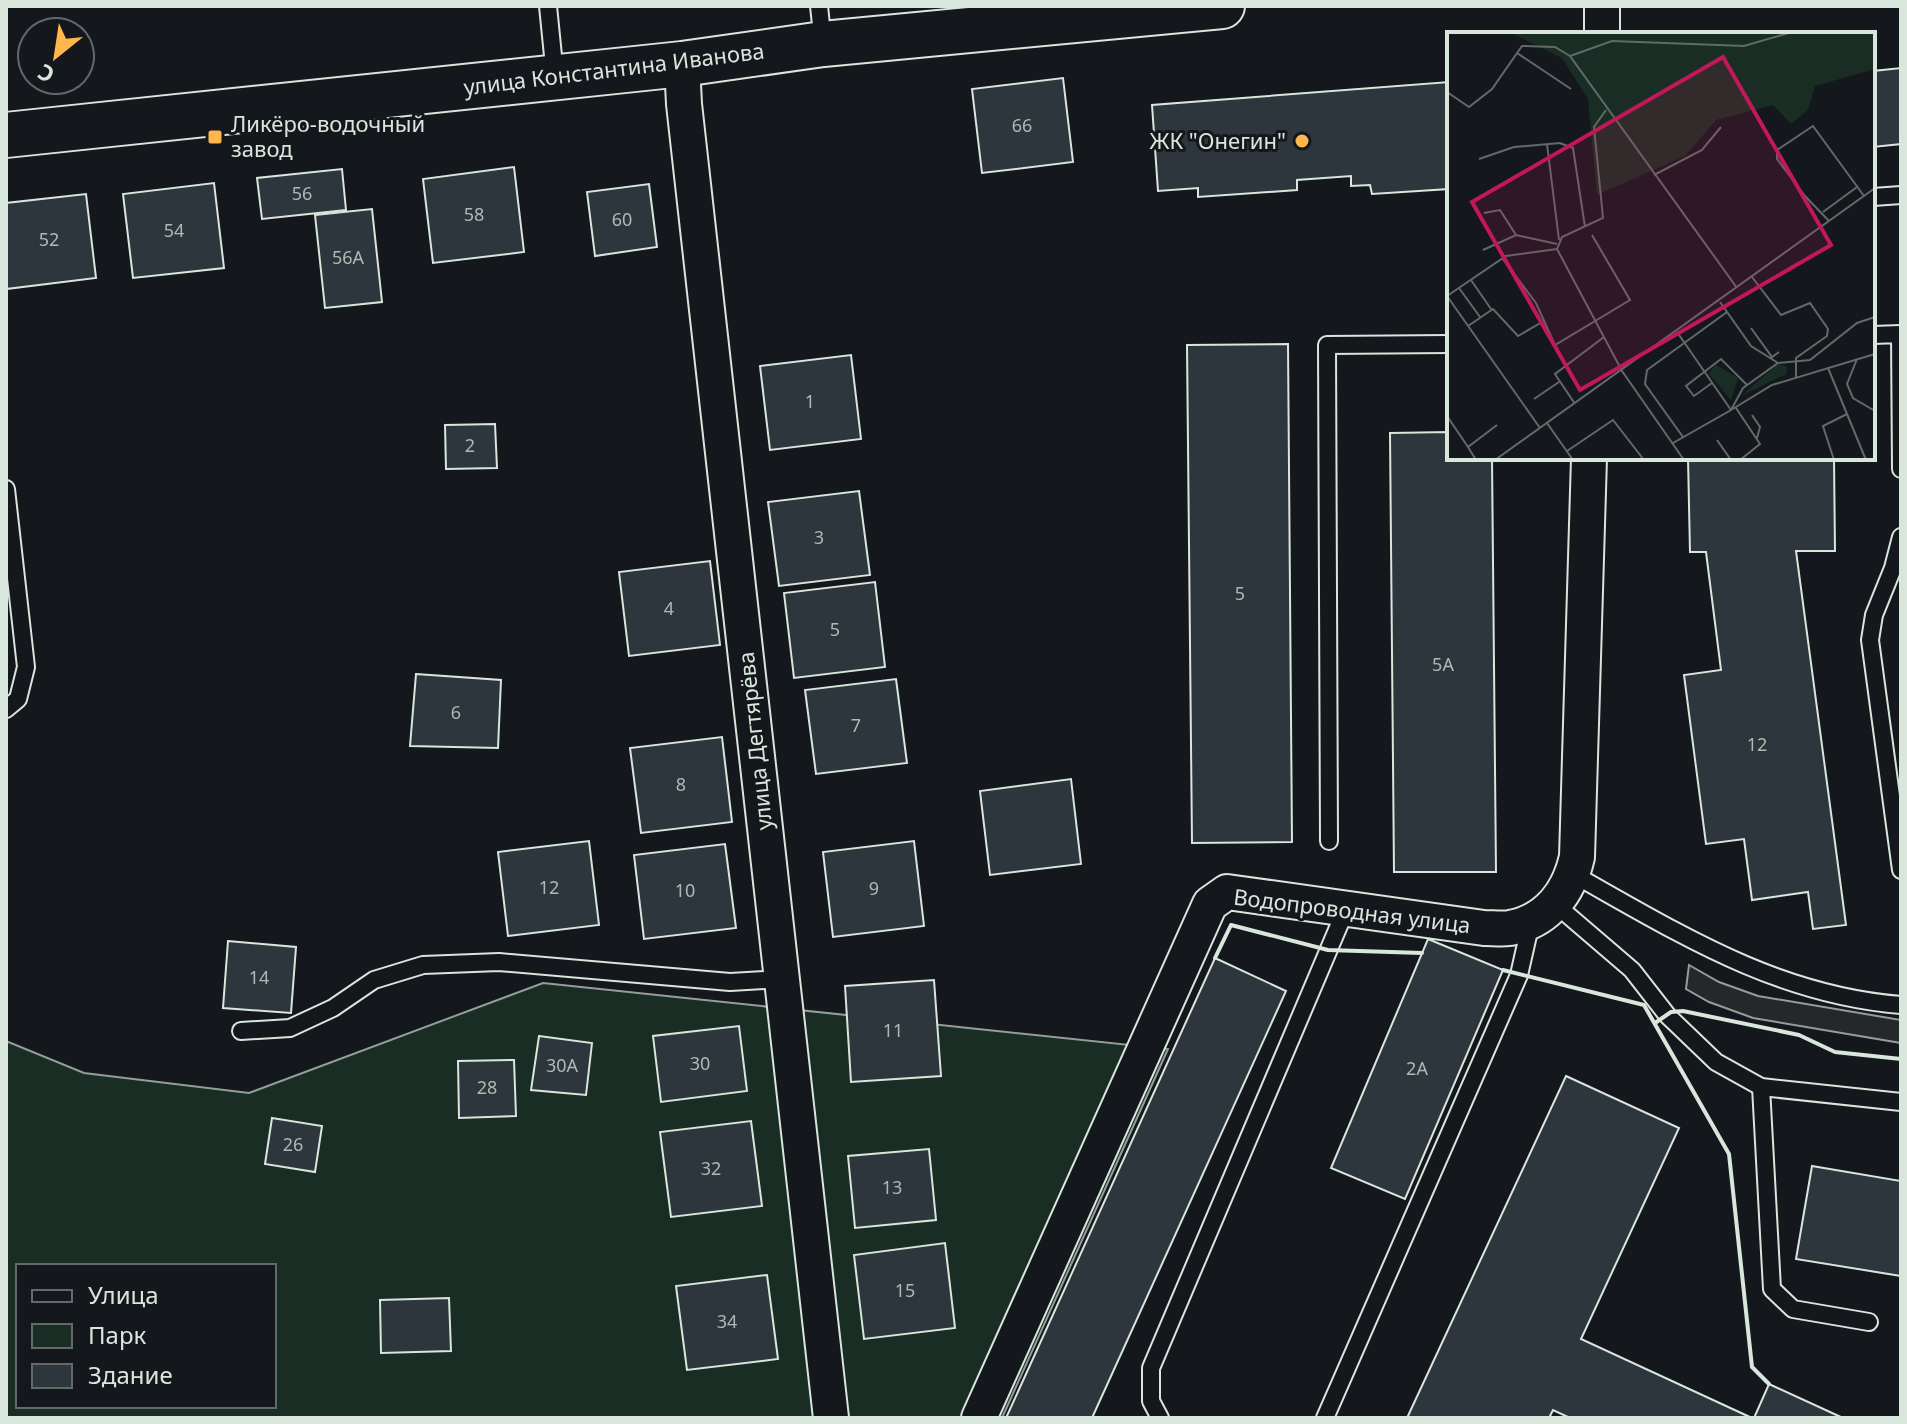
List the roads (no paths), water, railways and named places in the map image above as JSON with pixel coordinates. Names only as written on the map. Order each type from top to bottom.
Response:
[{"type":"street","name":"улица Константина Иванова","points":[[6,135],[682,64],[821,25],[1222,6]]},
{"type":"street","points":[[1602,6],[1602,32]]},
{"type":"street","name":"улица Дегтярёва","points":[[682,64],[831,1418]]},
{"type":"street","points":[[1543,913],[1565,891],[1577,857],[1589,460]]},
{"type":"street","name":"Водопроводная улица","points":[[979,1418],[1210,904],[1227,892],[1484,928],[1509,928],[1543,913]]},
{"type":"lane","points":[[548,6],[555,77]]},
{"type":"lane","points":[[1875,197],[1901,195]]},
{"type":"lane","points":[[1875,335],[1900,334],[1901,469]]},
{"type":"lane","points":[[1329,841],[1327,345],[1447,344]]},
{"type":"lane","points":[[6,489],[26,667],[18,699],[6,709]]},
{"type":"lane","points":[[1901,537],[1898,556],[1874,615],[1870,640],[1901,870]]},
{"type":"lane","points":[[1573,874],[1695,942],[1766,974],[1834,995],[1901,1005]]},
{"type":"lane","points":[[1160,1418],[1151,1401],[1151,1368],[1346,909]]},
{"type":"lane","points":[[1325,1418],[1519,975],[1543,913],[1632,970],[1667,1015],[1716,1062],[1761,1087],[1901,1102]]},
{"type":"lane","points":[[241,1031],[290,1028],[333,1008],[374,980],[423,965],[499,962],[730,982],[782,979]]},
{"type":"lane","points":[[1761,1087],[1772,1289],[1793,1309],[1869,1322]]},
{"type":"place","name":"Ликёро-водочный завод","points":[[215,137]]},
{"type":"place","name":"ЖК \"Онегин\"","points":[[1302,141]]}]
